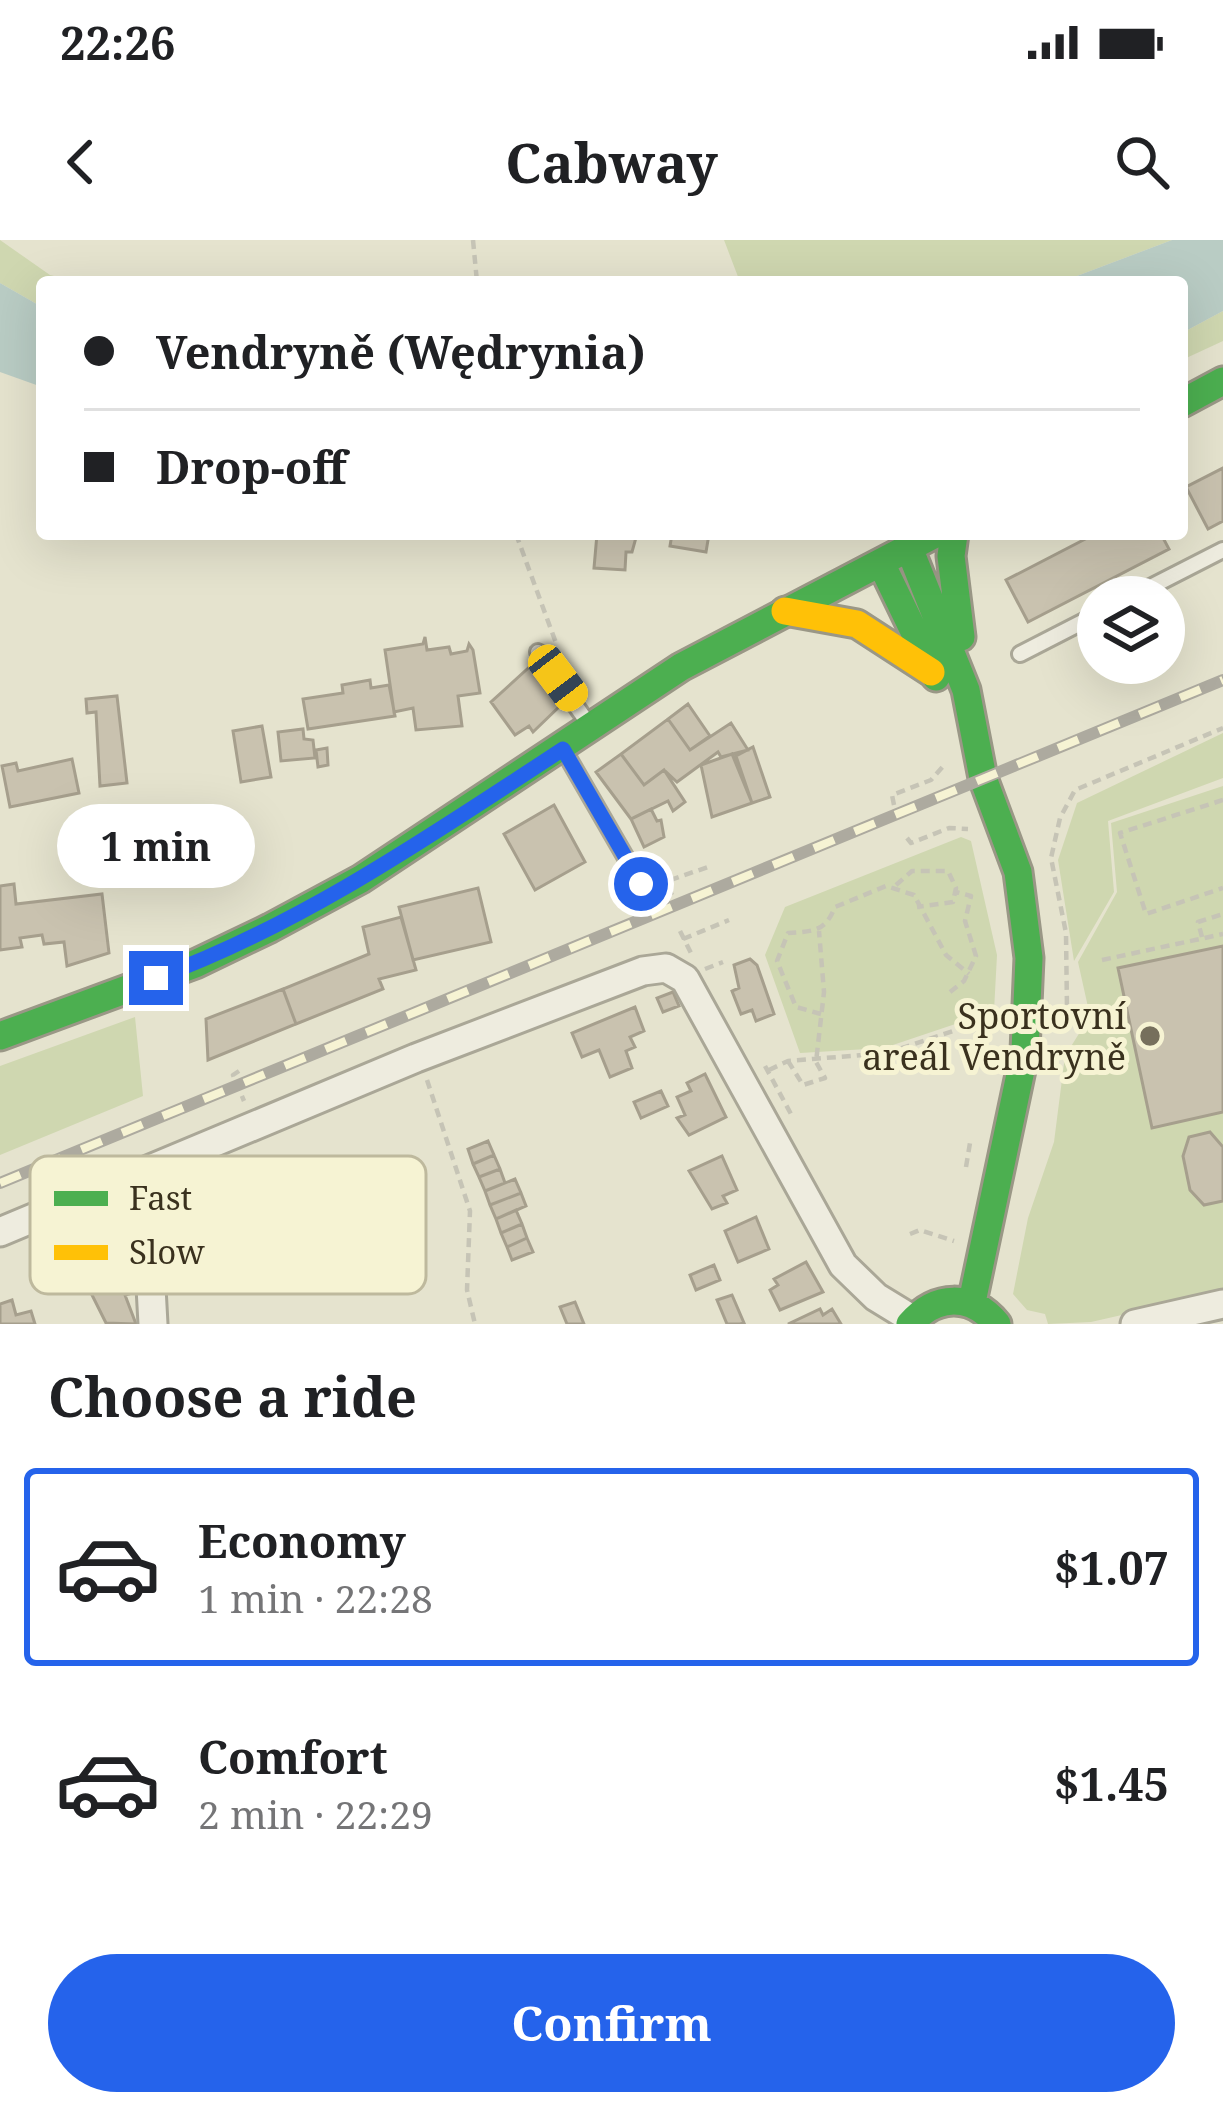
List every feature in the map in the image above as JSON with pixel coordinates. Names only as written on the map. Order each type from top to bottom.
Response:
[{"type":"main road","points":[[1188,400],[1223,382]]},
{"type":"main road","points":[[0,1036],[195,964],[270,928],[361,879],[681,667],[924,540]]},
{"type":"main road","points":[[954,540],[952,572],[970,728],[1018,872],[1042,1022],[972,1303]]},
{"type":"main road","points":[[909,548],[966,690]]},
{"type":"main road","points":[[881,563],[935,675],[970,728]]},
{"type":"main road","points":[[784,611],[857,624],[935,675]]},
{"type":"main road","points":[[911,1322],[928,1304],[951,1298],[972,1303],[997,1324]]},
{"type":"street","points":[[188,1156],[416,1058],[643,971],[666,968],[685,979],[844,1264],[876,1297],[911,1322]]},
{"type":"street","points":[[0,1232],[30,1220]]},
{"type":"street","points":[[151,1294],[153,1324]]},
{"type":"street","points":[[1135,1324],[1223,1304]]},
{"type":"lane","points":[[1172,576],[1223,550]]},
{"type":"lane","points":[[1020,654],[1077,625]]},
{"type":"lane","points":[[538,652],[591,729]]},
{"type":"lane","points":[[563,749],[641,884]]},
{"type":"path","points":[[473,240],[476,276]]},
{"type":"path","points":[[790,1111],[769,1070],[788,1061],[887,1053],[999,1015],[1042,1022],[1067,1010],[1066,933],[1051,858],[1060,818],[1075,790],[1223,728]]},
{"type":"path","points":[[893,805],[892,795],[931,780],[950,758]]},
{"type":"path","points":[[1223,800],[1120,833],[1146,914],[1223,888]]},
{"type":"path","points":[[908,838],[911,844],[949,828],[980,829]]},
{"type":"path","points":[[672,895],[666,879],[708,867]]},
{"type":"path","points":[[821,1014],[796,1007],[777,961],[788,934],[819,931],[827,926],[835,907],[896,885],[912,871],[944,870],[955,880],[956,892],[949,903],[917,907]]},
{"type":"path","points":[[896,885],[914,895],[946,956],[969,974]]},
{"type":"path","points":[[950,992],[969,974],[976,956],[964,921],[971,896],[956,892]]},
{"type":"path","points":[[1202,939],[1198,922],[1223,914]]},
{"type":"path","points":[[680,932],[683,938],[729,920]]},
{"type":"path","points":[[788,1061],[803,1085],[825,1078],[816,1062],[821,1014],[819,931]]},
{"type":"path","points":[[1102,961],[1223,934]]},
{"type":"path","points":[[700,971],[723,962]]},
{"type":"path","points":[[416,1058],[454,1154],[470,1210],[467,1290],[475,1324]]},
{"type":"path","points":[[239,1071],[232,1075],[247,1109]]},
{"type":"path","points":[[910,1234],[920,1230],[958,1243]]},
{"type":"green space","points":[[0,240],[54,276],[36,276],[36,304],[0,283]]},
{"type":"green space","points":[[724,240],[1172,240],[1077,276],[738,276]]},
{"type":"green space","points":[[1223,311],[1223,341],[1188,357],[1188,330]]},
{"type":"green space","points":[[1223,733],[1223,778],[1108,821],[1114,892],[1074,961],[1058,860],[1077,803]]},
{"type":"green space","name":"Sportovní areál Vendryně","points":[[1223,786],[1223,1292],[1091,1322],[1048,1324],[1045,1314],[1027,1310],[1013,1294],[1028,1218],[1054,1142],[1065,1056],[1090,1016],[1078,962],[1117,892],[1111,823]]},
{"type":"green space","points":[[961,837],[971,841],[997,955],[994,1011],[884,1048],[800,1053],[765,955],[785,907]]},
{"type":"green space","points":[[135,1017],[143,1096],[0,1155],[0,1066]]},
{"type":"shaded area","points":[[1172,240],[1223,240],[1223,311],[1188,330],[1188,276],[1077,276]]},
{"type":"shaded area","points":[[0,283],[36,304],[36,385],[0,372]]},
{"type":"building","points":[[1223,468],[1223,521],[1208,529],[1188,486]]},
{"type":"building","points":[[596,540],[635,540],[632,552],[626,552],[625,570],[594,568]]},
{"type":"building","points":[[671,540],[708,540],[706,552],[670,546]]},
{"type":"building","points":[[1083,540],[1164,540],[1169,549],[1117,576],[1077,576],[1077,597],[1028,622],[1006,580]]},
{"type":"building","points":[[425,637],[427,650],[449,647],[451,654],[467,651],[469,644],[473,650],[480,693],[458,696],[462,726],[416,730],[413,708],[394,712],[385,650],[423,644]]},
{"type":"building","points":[[536,661],[564,702],[533,732],[529,726],[515,735],[491,702]]},
{"type":"building","points":[[370,680],[371,688],[389,685],[395,716],[308,729],[303,699],[343,693],[342,685]]},
{"type":"building","points":[[117,696],[127,783],[100,786],[96,712],[87,713],[86,699]]},
{"type":"building","points":[[688,704],[710,736],[690,750],[668,719]]},
{"type":"building","points":[[668,719],[690,750],[731,723],[748,750],[721,757],[718,752],[677,782],[664,770],[644,785],[621,754]]},
{"type":"building","points":[[262,726],[271,777],[241,782],[233,731]]},
{"type":"building","points":[[303,729],[304,739],[313,740],[315,758],[281,761],[278,732]]},
{"type":"building","points":[[753,747],[770,797],[752,803],[736,756]]},
{"type":"building","points":[[327,748],[328,765],[318,767],[316,750]]},
{"type":"building","points":[[621,754],[644,785],[664,770],[685,802],[673,811],[668,801],[631,819],[596,772]]},
{"type":"building","points":[[732,754],[752,803],[712,817],[701,765]]},
{"type":"building","points":[[72,759],[79,793],[10,807],[2,766],[16,763],[18,771]]},
{"type":"building","points":[[554,805],[585,862],[535,890],[504,834]]},
{"type":"building","points":[[651,809],[657,821],[661,820],[664,837],[644,847],[631,819]]},
{"type":"building","points":[[14,884],[16,904],[102,894],[109,953],[67,966],[64,942],[44,944],[42,935],[20,938],[22,947],[0,950],[0,886]]},
{"type":"building","points":[[478,888],[491,942],[413,960],[399,907]]},
{"type":"building","points":[[401,917],[416,970],[379,979],[383,989],[296,1024],[283,989],[369,954],[363,927]]},
{"type":"building","points":[[1223,946],[1223,1112],[1152,1128],[1118,968]]},
{"type":"building","points":[[750,959],[757,965],[774,1014],[756,1021],[752,1010],[741,1014],[732,991],[739,988],[734,965]]},
{"type":"building","points":[[283,989],[296,1024],[208,1060],[206,1019]]},
{"type":"building","points":[[673,992],[679,1006],[663,1012],[657,998]]},
{"type":"building","points":[[635,1007],[644,1031],[630,1037],[635,1047],[626,1051],[632,1068],[610,1077],[599,1050],[582,1057],[572,1033]]},
{"type":"building","points":[[705,1074],[726,1117],[689,1135],[677,1118],[685,1115],[677,1097],[691,1091],[687,1083]]},
{"type":"building","points":[[661,1091],[668,1106],[641,1118],[634,1102]]},
{"type":"building","points":[[1210,1132],[1223,1147],[1223,1201],[1204,1205],[1190,1190],[1183,1156],[1189,1137]]},
{"type":"building","points":[[488,1141],[494,1155],[473,1164],[468,1149]]},
{"type":"building","points":[[494,1155],[500,1169],[479,1177],[473,1164]]},
{"type":"building","points":[[722,1156],[737,1190],[723,1196],[727,1203],[712,1209],[689,1171]]},
{"type":"building","points":[[500,1169],[505,1183],[485,1191],[479,1177]]},
{"type":"building","points":[[515,1179],[521,1193],[490,1205],[485,1191]]},
{"type":"building","points":[[521,1193],[526,1206],[496,1219],[490,1205]]},
{"type":"building","points":[[516,1210],[522,1224],[501,1233],[496,1219]]},
{"type":"building","points":[[756,1217],[769,1249],[738,1262],[725,1231]]},
{"type":"building","points":[[522,1224],[527,1238],[507,1247],[501,1233]]},
{"type":"building","points":[[527,1238],[533,1252],[512,1260],[507,1247]]},
{"type":"building","points":[[806,1262],[823,1292],[780,1310],[770,1290],[778,1285],[774,1279]]},
{"type":"building","points":[[714,1265],[720,1280],[696,1290],[690,1275]]},
{"type":"building","points":[[92,1294],[129,1294],[125,1295],[136,1324],[106,1323]]},
{"type":"building","points":[[732,1295],[744,1323],[727,1324],[717,1300]]},
{"type":"building","points":[[12,1300],[16,1315],[31,1311],[35,1324],[0,1324],[0,1304]]},
{"type":"building","points":[[575,1302],[584,1324],[567,1324],[560,1307]]},
{"type":"building","points":[[820,1309],[823,1315],[832,1309],[841,1324],[788,1324]]},
{"type":"railway","points":[[66,1156],[1223,680]]},
{"type":"railway","points":[[0,1183],[30,1171]]},
{"type":"traffic: fast","points":[[1188,400],[1223,381]]},
{"type":"traffic: fast","points":[[0,1036],[195,964],[270,928],[361,879],[681,667],[924,540]]},
{"type":"traffic: fast","points":[[953,540],[961,637]]},
{"type":"traffic: fast","points":[[909,548],[966,690],[983,778],[1018,872],[1029,958],[1025,1051],[972,1302]]},
{"type":"traffic: fast","points":[[881,563],[936,677]]},
{"type":"traffic: fast","points":[[910,1324],[931,1307],[954,1301],[976,1307],[997,1324]]},
{"type":"traffic: slow","points":[[785,611],[857,624],[931,672]]},
{"type":"place","name":"Sportovní areál Vendryně","points":[[1150,1036]]},
{"type":"route","points":[[156,978],[233,946],[361,879],[563,749],[641,884]]}]
